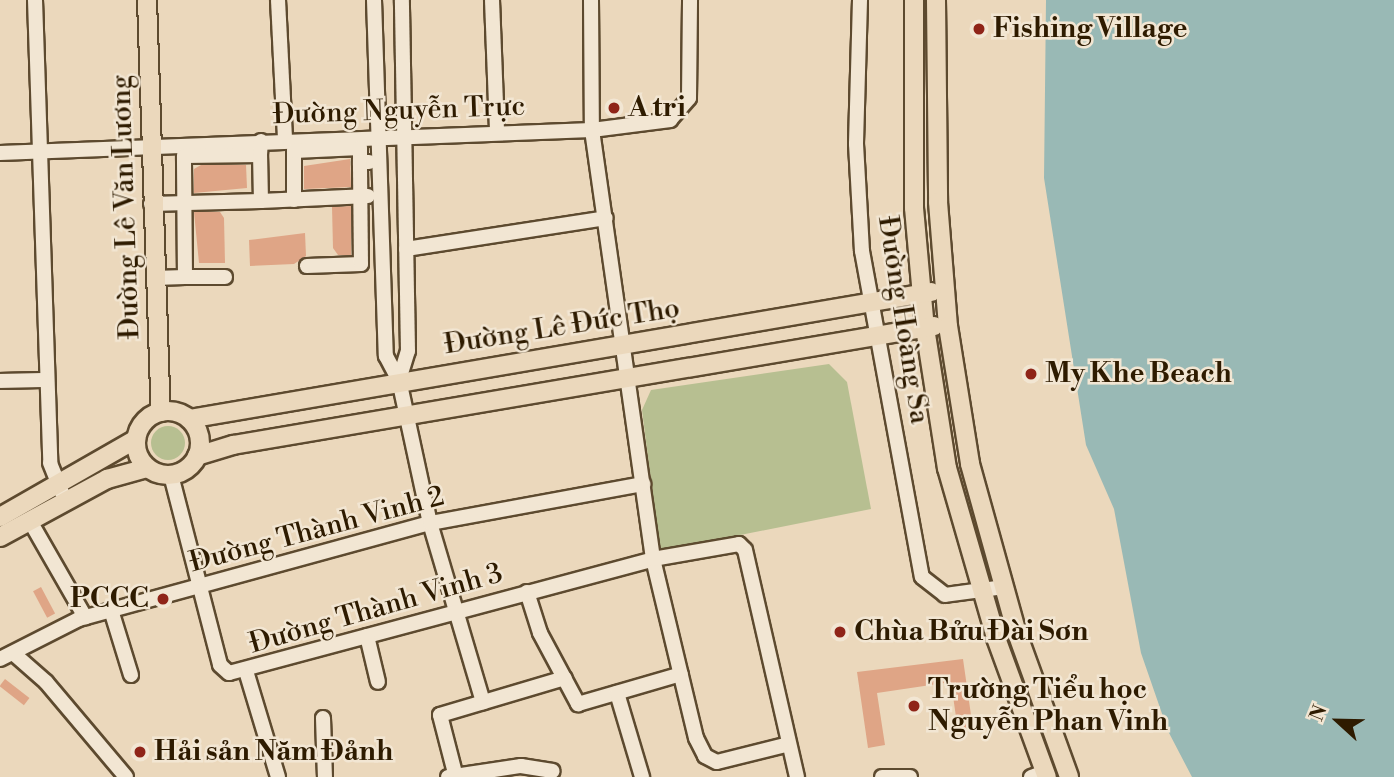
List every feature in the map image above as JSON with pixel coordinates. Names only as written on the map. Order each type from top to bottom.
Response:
[{"type":"main road","name":"Đường Lê Văn Lương","points":[[147,0],[149,147],[161,412]]},
{"type":"main road","name":"Đường Hoàng Sa","points":[[914,0],[914,202],[925,327],[947,468],[983,593],[1041,775]]},
{"type":"main road","name":"Đường Hoàng Sa","points":[[936,0],[947,323],[970,464],[1004,587],[1069,777]]},
{"type":"main road","name":"Đường Lê Đức Thọ","points":[[189,419],[399,380],[945,290]]},
{"type":"main road","points":[[197,456],[233,445],[947,323]]},
{"type":"main road","points":[[0,517],[62,493],[120,474],[147,468],[171,475],[186,469],[197,456],[200,436],[189,419],[161,412],[143,423],[136,439],[62,493],[30,521],[0,537]]},
{"type":"main road","points":[[136,439],[147,468]]},
{"type":"street","points":[[35,0],[50,463],[62,493]]},
{"type":"street","points":[[278,0],[285,139]]},
{"type":"street","points":[[374,0],[386,356],[399,380],[430,523],[483,702]]},
{"type":"street","points":[[399,380],[408,351],[402,0]]},
{"type":"street","points":[[492,0],[497,132]]},
{"type":"street","points":[[591,0],[593,130],[626,342],[653,559],[681,674],[705,756],[725,761],[789,744],[797,777]]},
{"type":"street","name":"Đường Nguyễn Trực","points":[[0,153],[149,147],[260,148],[285,139],[314,144],[378,134],[593,130],[670,120],[685,108],[691,87],[690,0]]},
{"type":"street","name":"Đường Hoàng Sa","points":[[860,0],[857,181],[877,335],[922,577],[938,593],[983,593],[1004,587]]},
{"type":"street","points":[[294,200],[294,151],[314,144],[360,148],[360,264],[307,266]]},
{"type":"street","points":[[185,277],[184,156],[260,148],[261,201]]},
{"type":"street","points":[[360,162],[378,162]]},
{"type":"street","points":[[151,204],[379,196]]},
{"type":"street","points":[[406,249],[606,218]]},
{"type":"street","points":[[360,224],[380,223]]},
{"type":"street","points":[[154,278],[225,277]]},
{"type":"street","points":[[0,381],[47,380]]},
{"type":"street","name":"Đường Thành Vinh 3","points":[[171,475],[220,665],[229,673],[246,671],[457,610],[653,559],[739,544],[746,550],[789,744]]},
{"type":"street","name":"Đường Thành Vinh 2","points":[[6,656],[85,617],[430,523],[643,484]]},
{"type":"street","points":[[30,521],[85,617]]},
{"type":"street","points":[[527,592],[540,633],[578,704],[681,674]]},
{"type":"street","points":[[111,610],[131,675]]},
{"type":"street","points":[[367,636],[378,682]]},
{"type":"street","name":"Đường Thành Vinh 2","points":[[6,656],[46,682],[126,777]]},
{"type":"street","points":[[246,671],[278,777]]},
{"type":"street","points":[[456,777],[440,715],[565,678]]},
{"type":"street","points":[[617,693],[642,777]]},
{"type":"street","points":[[323,718],[325,777]]},
{"type":"street","points":[[448,777],[521,766],[553,771]]},
{"type":"street","points":[[882,777],[910,777]]},
{"type":"green space","points":[[829,364],[847,382],[871,509],[660,551],[642,410],[651,390]]},
{"type":"green space","points":[[168,426],[180,431],[185,443],[180,455],[168,460],[156,455],[151,443],[156,431]]},
{"type":"water","points":[[1046,0],[1394,0],[1394,777],[1192,777],[1168,731],[1141,653],[1114,509],[1086,445],[1044,178]]},
{"type":"building","points":[[350,159],[351,187],[304,189],[304,166]]},
{"type":"building","points":[[201,165],[246,165],[247,188],[194,193],[194,169]]},
{"type":"building","points":[[351,206],[351,255],[338,255],[333,248],[332,207]]},
{"type":"building","points":[[194,212],[220,212],[224,218],[225,263],[199,263]]},
{"type":"building","points":[[305,233],[306,256],[294,264],[250,266],[249,240]]},
{"type":"building","points":[[41,587],[55,613],[47,618],[33,591]]},
{"type":"building","points":[[963,659],[973,729],[958,731],[951,682],[877,693],[885,745],[868,748],[857,672]]},
{"type":"building","points":[[5,679],[29,698],[24,705],[0,687]]},
{"type":"place","name":"Fishing Village","points":[[979,29]]},
{"type":"place","name":"A tri","points":[[614,108]]},
{"type":"place","name":"My Khe Beach","points":[[1031,374]]},
{"type":"place","name":"PCCC","points":[[163,599]]},
{"type":"place","name":"Chùa Bửu Đài Sơn","points":[[840,632]]},
{"type":"place","name":"Trường Tiểu học Nguyễn Phan Vinh","points":[[914,706]]},
{"type":"place","name":"Hải sản Năm Đảnh","points":[[140,752]]}]
